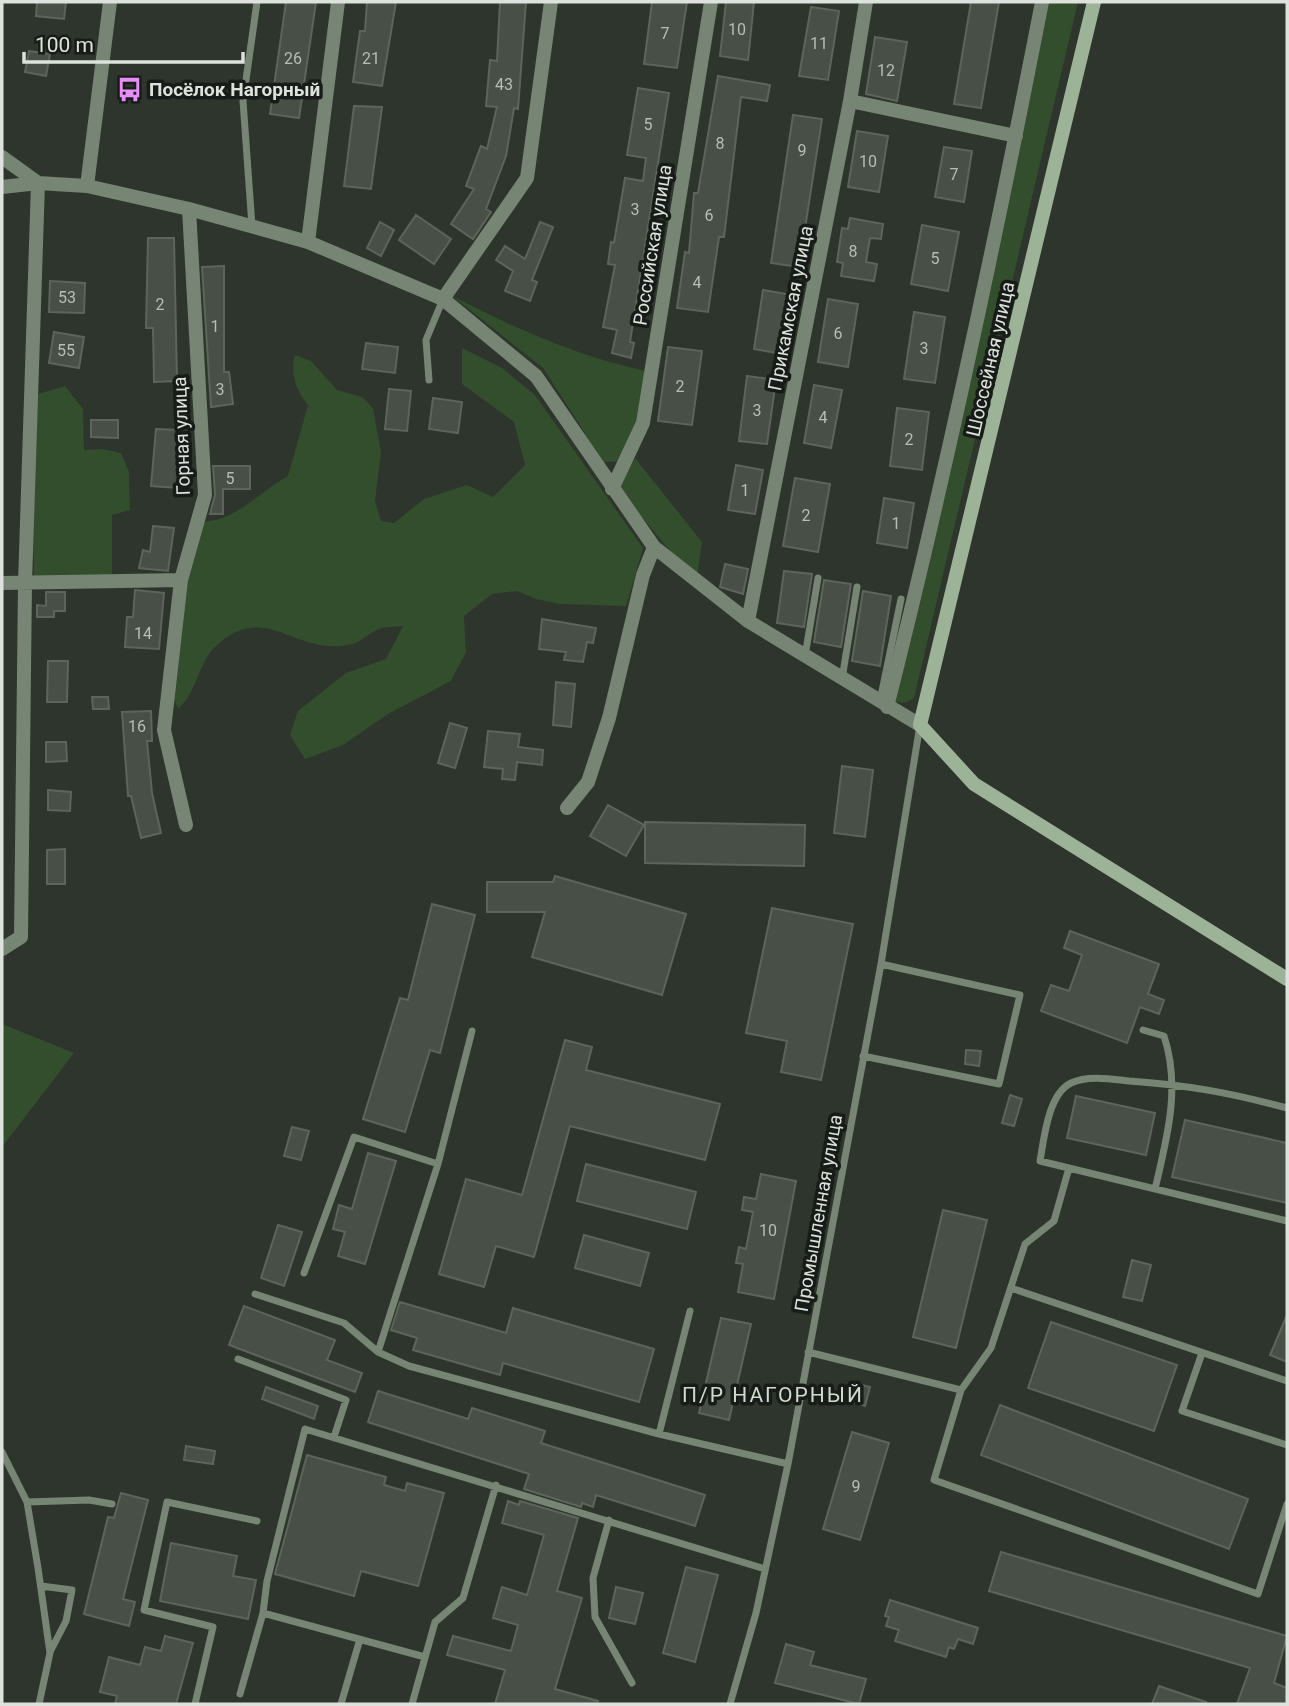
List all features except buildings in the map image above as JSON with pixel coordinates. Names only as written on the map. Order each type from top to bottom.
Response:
[{"type":"street","points":[[87,186],[110,2]]},
{"type":"street","points":[[308,242],[338,2]]},
{"type":"street","points":[[443,299],[527,178],[551,2]]},
{"type":"street","name":"Российская улица","points":[[612,489],[643,423],[711,2]]},
{"type":"street","name":"Прикамская улица","points":[[748,621],[850,101],[866,2]]},
{"type":"street","name":"Шоссейная улица","points":[[883,705],[922,569],[1016,136],[1042,2]]},
{"type":"street","name":"Шоссейная улица","points":[[920,725],[1094,2]]},
{"type":"street","points":[[850,101],[1016,136]]},
{"type":"street","points":[[2,157],[38,183]]},
{"type":"street","points":[[2,949],[22,937],[24,583],[38,183]]},
{"type":"street","points":[[2,187],[38,183],[87,186],[189,209],[308,242],[443,299],[536,376],[654,547],[748,621],[920,725],[974,783],[1287,979]]},
{"type":"street","name":"Горная улица","points":[[186,825],[164,730],[181,580],[205,495],[189,209]]},
{"type":"street","points":[[567,808],[588,782],[609,718],[643,575],[654,547]]},
{"type":"street","points":[[2,583],[181,580]]},
{"type":"lane","points":[[252,226],[243,100],[257,2]]},
{"type":"lane","points":[[429,380],[426,340],[443,299]]},
{"type":"lane","points":[[805,656],[818,578]]},
{"type":"lane","points":[[842,679],[857,587]]},
{"type":"lane","points":[[883,705],[901,599]]},
{"type":"lane","name":"Промышленная улица","points":[[730,1704],[765,1569],[788,1464],[881,964],[920,725]]},
{"type":"lane","points":[[863,1056],[999,1083],[1020,995],[881,964]]},
{"type":"lane","points":[[1143,1030],[1164,1036],[1171,1057],[1173,1084],[1167,1139],[1155,1189]]},
{"type":"lane","points":[[378,1352],[438,1164],[472,1031]]},
{"type":"lane","points":[[1287,1108],[1215,1089],[1173,1084],[1098,1078],[1070,1083],[1055,1101],[1040,1161],[1287,1221]]},
{"type":"lane","points":[[304,1273],[354,1137],[438,1164]]},
{"type":"lane","points":[[1069,1168],[1054,1221],[1025,1244],[991,1348],[961,1390],[934,1480],[1258,1594],[1287,1504]]},
{"type":"lane","points":[[1011,1288],[1287,1381]]},
{"type":"lane","points":[[255,1294],[344,1323],[378,1352],[409,1366],[659,1434],[788,1464]]},
{"type":"lane","points":[[659,1434],[690,1311]]},
{"type":"lane","points":[[808,1352],[961,1390]]},
{"type":"lane","points":[[1202,1353],[1182,1411],[1287,1445]]},
{"type":"lane","points":[[238,1360],[346,1400],[334,1437]]},
{"type":"lane","points":[[240,1694],[263,1613],[267,1581],[306,1429],[765,1569]]},
{"type":"lane","points":[[2,1452],[27,1502],[50,1653]]},
{"type":"lane","points":[[412,1704],[435,1622],[463,1598],[496,1485]]},
{"type":"lane","points":[[27,1502],[89,1500],[112,1504]]},
{"type":"lane","points":[[195,1704],[213,1627],[144,1609],[167,1502],[257,1521]]},
{"type":"lane","points":[[609,1520],[593,1578],[595,1617],[632,1683]]},
{"type":"lane","points":[[40,1704],[50,1653],[66,1621],[72,1590],[41,1586]]},
{"type":"lane","points":[[263,1613],[425,1657]]},
{"type":"lane","points":[[341,1704],[360,1639]]},
{"type":"green space","points":[[1047,2],[1078,2],[914,698],[907,702],[895,701]]},
{"type":"green space","points":[[451,295],[546,340],[646,371],[637,424],[625,461],[602,462],[597,459],[583,430],[543,368]]},
{"type":"green space","points":[[462,348],[502,368],[535,395],[643,548],[626,606],[560,604],[536,599],[517,591],[492,594],[464,616],[466,652],[451,681],[388,714],[343,745],[305,759],[290,735],[298,711],[346,673],[386,659],[403,626],[380,629],[352,644],[329,646],[266,628],[251,628],[235,633],[211,652],[189,695],[178,709],[173,696],[188,580],[200,522],[225,517],[288,476],[308,405],[295,382],[295,355],[311,361],[337,390],[362,397],[373,408],[381,452],[375,501],[381,521],[394,523],[424,499],[467,485],[493,497],[525,465],[514,422],[462,384]]},
{"type":"green space","points":[[65,386],[83,409],[84,450],[102,449],[121,453],[129,472],[130,510],[112,515],[112,575],[34,578],[33,516],[38,394]]},
{"type":"green space","points":[[635,458],[702,542],[697,576],[671,552],[621,492],[620,481]]},
{"type":"green space","points":[[2,1024],[74,1053],[2,1147]]},
{"type":"place","name":"Посёлок Нагорный","points":[[129,89]]},
{"type":"district","name":"П/Р НАГОРНЫЙ","points":[[773,1395]]}]
